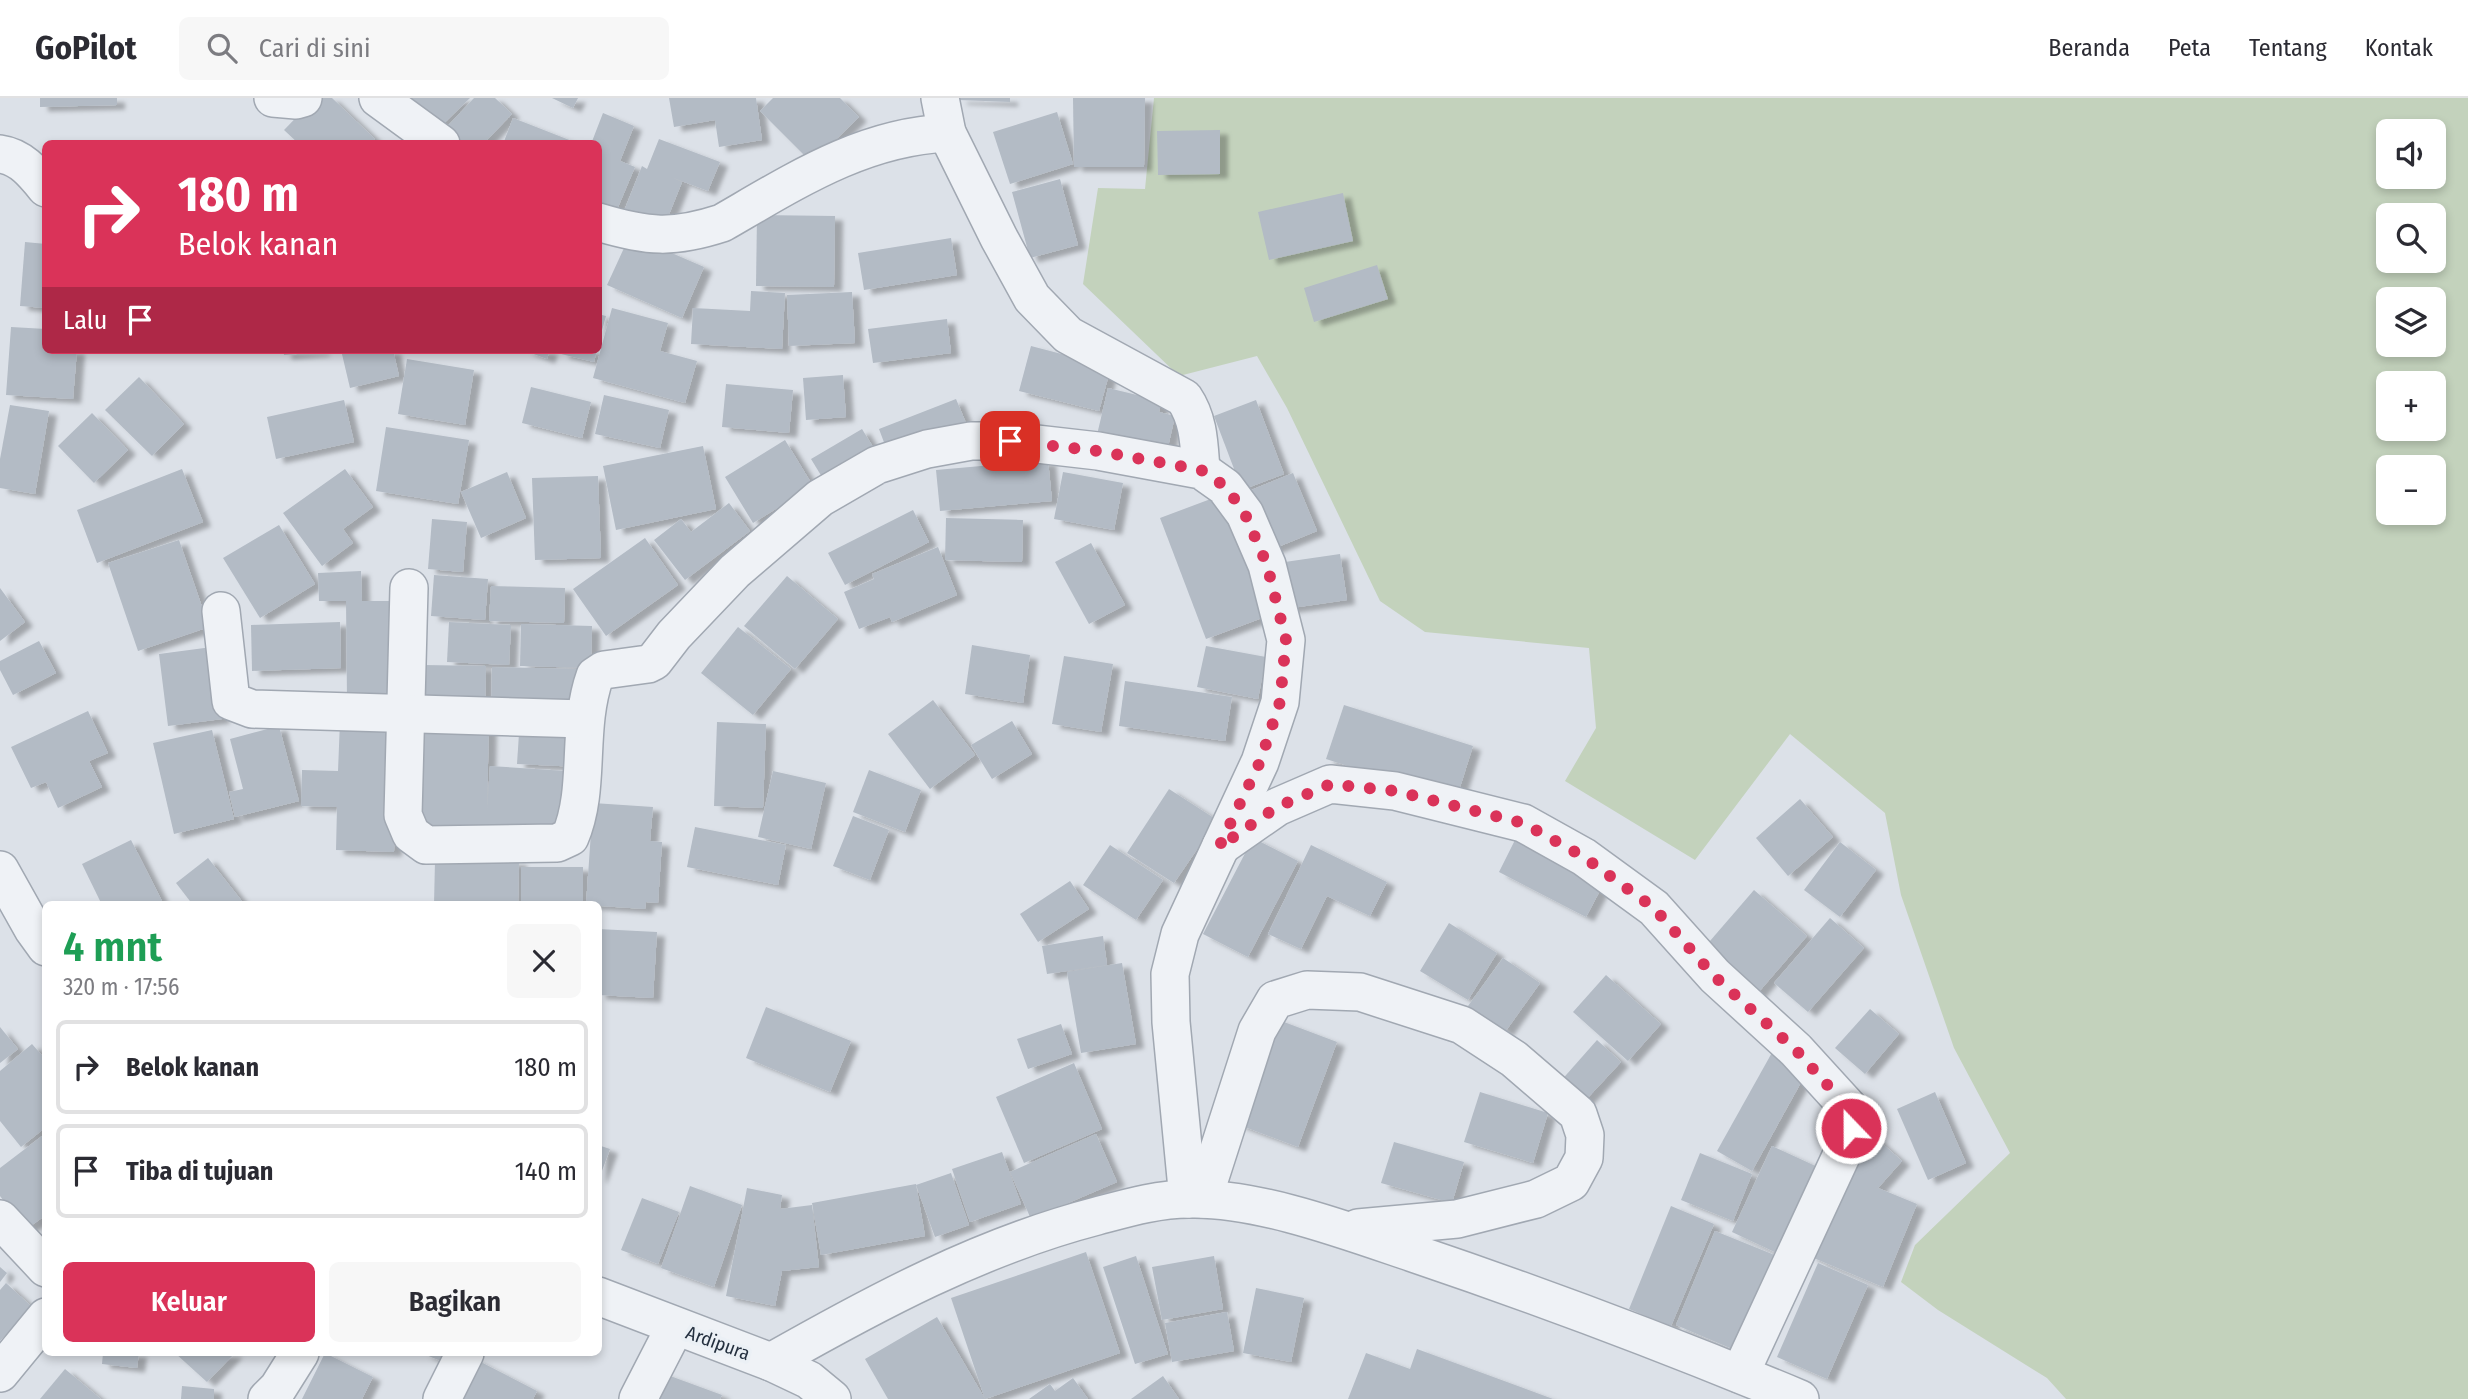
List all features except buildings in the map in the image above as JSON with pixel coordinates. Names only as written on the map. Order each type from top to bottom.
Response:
[{"type":"street","points":[[273,98],[303,98]]},
{"type":"street","points":[[377,98],[435,140]]},
{"type":"street","points":[[940,98],[947,134],[999,239],[1032,298],[1068,335],[1184,398],[1193,411],[1198,428],[1201,470]]},
{"type":"street","points":[[602,223],[638,234],[681,234],[706,228],[722,223],[841,157],[886,141],[919,135],[947,134]]},
{"type":"street","points":[[0,155],[11,156],[31,169],[42,183]]},
{"type":"street","points":[[409,588],[403,815],[411,834],[426,845],[557,843],[570,837],[577,821],[584,719],[590,691],[599,672],[654,661],[674,635],[735,571],[820,498],[877,465],[927,449],[971,441],[1010,441],[1098,451],[1201,470],[1226,487],[1245,514],[1267,565],[1286,640],[1280,702],[1260,762],[1180,934],[1170,974],[1171,1022],[1195,1199]]},
{"type":"street","points":[[220,611],[231,701],[253,709],[584,719]]},
{"type":"street","points":[[1219,847],[1277,807],[1331,784],[1395,791],[1523,823],[1584,857],[1654,908],[1714,976],[1796,1050],[1847,1107],[1851,1128],[1843,1152],[1740,1374]]},
{"type":"street","points":[[0,870],[42,941]]},
{"type":"street","points":[[1195,1199],[1257,1031],[1275,1000],[1307,990],[1360,992],[1462,1025],[1514,1059],[1578,1114],[1585,1135],[1584,1158],[1571,1182],[1535,1199],[1457,1219],[1343,1229]]},
{"type":"street","points":[[771,1362],[874,1304],[985,1254],[1059,1226],[1139,1204],[1195,1199],[1220,1200],[1265,1209],[1343,1229],[1489,1279],[1800,1399]]},
{"type":"street","points":[[0,1219],[42,1264]]},
{"type":"street","name":"Ardipura","points":[[602,1298],[771,1362],[809,1380],[832,1399]]},
{"type":"street","points":[[0,1373],[42,1322]]},
{"type":"street","points":[[638,1399],[676,1327]]},
{"type":"street","points":[[267,1399],[278,1388],[298,1356]]},
{"type":"street","points":[[442,1399],[464,1356]]},
{"type":"green space","points":[[1154,98],[2468,98],[2468,1399],[2066,1399],[2047,1378],[1938,1310],[1901,1282],[1915,1245],[2010,1153],[1954,1048],[1901,895],[1885,813],[1790,734],[1695,860],[1565,781],[1596,728],[1589,648],[1425,632],[1380,601],[1287,408],[1257,356],[1179,376],[1083,284],[1098,188],[1145,189]]},
{"type":"route","points":[[1010,441],[1098,451],[1201,470],[1226,487],[1245,514],[1267,565],[1286,640],[1280,702],[1260,762],[1219,847],[1277,807],[1331,784],[1395,791],[1523,823],[1584,857],[1654,908],[1714,976],[1796,1050],[1847,1107],[1851,1128]]}]
